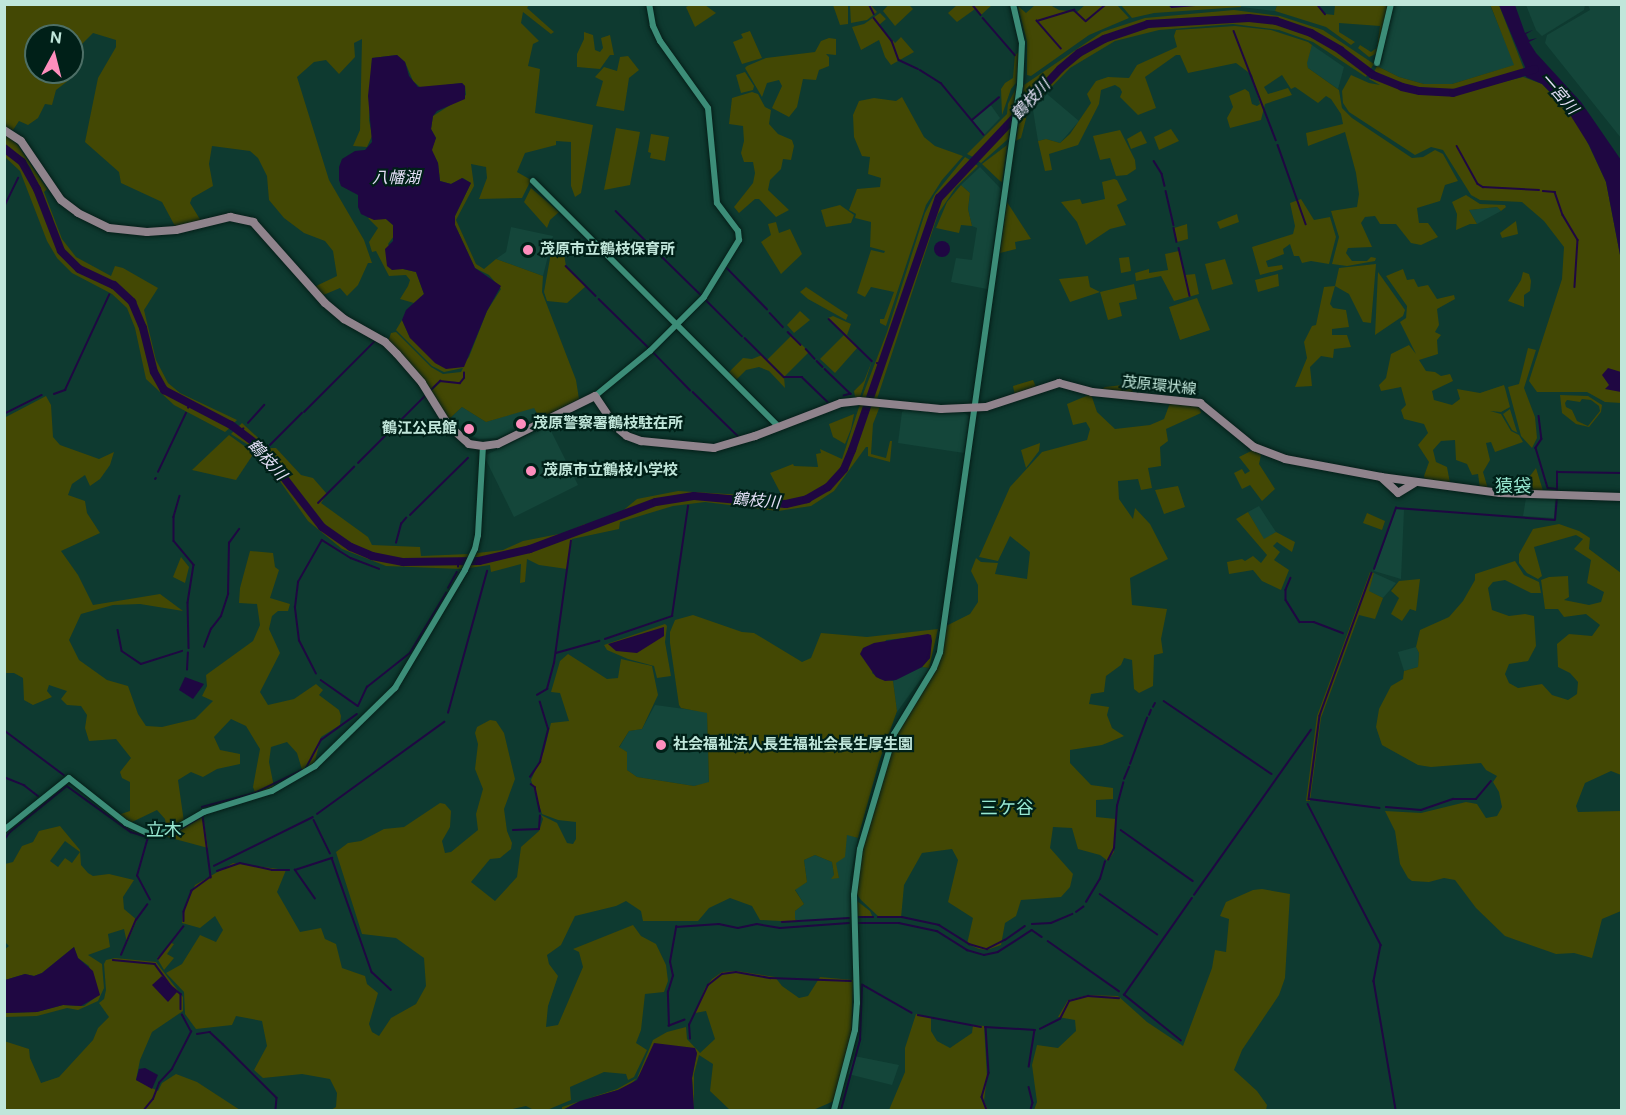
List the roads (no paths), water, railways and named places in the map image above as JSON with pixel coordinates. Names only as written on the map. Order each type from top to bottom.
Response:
[{"type":"main road","points":[[4,130],[21,141],[61,200],[78,213],[109,228],[147,232],[176,230],[230,217],[253,222],[325,303],[344,319],[385,342],[397,354],[422,383],[448,425],[469,444],[483,446],[498,444],[595,396]]},
{"type":"main road","name":"茂原環状線","points":[[595,396],[616,427],[627,436],[641,441],[714,448],[779,427],[841,403],[859,401],[941,409],[975,408],[1007,402],[1059,383],[1120,395],[1191,401],[1207,406],[1254,447],[1271,456],[1381,477],[1500,493],[1622,497]]},
{"type":"main road","points":[[1381,477],[1398,493],[1416,482]]},
{"type":"street","points":[[595,396],[650,351],[704,297],[740,235],[717,203],[708,108],[660,41],[653,26],[649,4]]},
{"type":"street","points":[[834,1110],[855,1030],[857,1003],[854,895],[857,860],[894,734],[934,668],[940,652],[1018,100],[1022,44],[1013,4]]},
{"type":"street","points":[[1377,63],[1391,4]]},
{"type":"street","points":[[533,181],[779,427]]},
{"type":"street","points":[[4,830],[69,778],[126,823],[147,833],[158,833],[171,831],[223,806],[256,798],[306,772],[395,688],[465,569],[473,554],[478,535],[483,446]]},
{"type":"water","name":"一宮川","points":[[1499,5],[1515,5],[1525,33],[1533,30],[1526,34],[1529,40],[1537,38],[1529,42],[1536,53],[1581,102],[1621,160],[1621,260],[1606,182],[1589,145],[1569,113],[1553,95],[1542,84],[1526,77],[1525,67]]},
{"type":"water","name":"八幡湖","points":[[397,55],[405,62],[409,76],[418,87],[462,83],[465,86],[465,99],[437,111],[433,116],[431,129],[436,138],[432,150],[438,163],[440,181],[451,184],[462,178],[471,183],[455,216],[455,225],[475,268],[501,286],[487,311],[464,367],[446,369],[435,363],[410,338],[402,320],[406,310],[424,294],[416,272],[403,269],[392,270],[387,266],[385,249],[393,241],[393,225],[386,219],[374,220],[361,214],[358,207],[358,195],[341,186],[339,180],[339,167],[342,159],[355,151],[365,150],[372,142],[368,96],[372,58]]},
{"type":"water","points":[[942,241],[950,249],[942,257],[934,249]]},
{"type":"water","points":[[1608,368],[1621,372],[1621,392],[1605,389],[1609,385],[1602,375]]},
{"type":"water","points":[[664,627],[664,636],[637,653],[616,651],[608,644]]},
{"type":"water","points":[[931,635],[932,641],[930,658],[922,667],[896,680],[885,681],[876,677],[860,654],[863,648],[874,643]]},
{"type":"water","points":[[185,677],[204,684],[193,699],[179,690]]},
{"type":"water","points":[[74,947],[78,958],[93,971],[100,995],[81,1006],[63,1005],[37,1012],[5,1013],[5,980],[25,974],[34,976],[42,973]]},
{"type":"water","points":[[162,976],[177,992],[168,1002],[152,985]]},
{"type":"water","points":[[654,1043],[695,1048],[697,1053],[692,1078],[694,1110],[563,1110],[580,1101],[618,1090],[637,1080]]},
{"type":"water","points":[[145,1068],[158,1075],[152,1089],[136,1080],[139,1069]]},
{"type":"waterway","points":[[869,4],[874,14]]},
{"type":"waterway","points":[[972,4],[981,15]]},
{"type":"waterway","points":[[1061,49],[1037,21],[1074,10],[1086,21],[1106,4]]},
{"type":"waterway","points":[[1169,4],[1172,7],[1204,4]]},
{"type":"waterway","points":[[1317,4],[1325,14]]},
{"type":"waterway","points":[[874,18],[892,41],[899,60],[918,69]]},
{"type":"waterway","points":[[983,18],[1015,55]]},
{"type":"waterway","name":"鶴枝川","points":[[4,148],[22,162],[37,189],[61,251],[79,269],[114,285],[132,302],[143,328],[154,372],[164,390],[231,425],[261,448],[322,527],[351,547],[372,556],[403,562],[479,561],[530,549],[656,502],[694,496],[786,504],[807,499],[828,487],[844,469],[852,450],[939,198],[1060,69],[1079,53],[1104,39],[1148,24],[1249,18],[1276,21],[1311,33],[1340,50],[1373,75],[1402,87],[1420,91],[1453,93],[1535,69]]},
{"type":"waterway","points":[[1234,31],[1276,140]]},
{"type":"waterway","points":[[920,70],[941,83],[984,135]]},
{"type":"waterway","points":[[972,120],[999,97]]},
{"type":"waterway","points":[[1278,145],[1306,224]]},
{"type":"waterway","points":[[1457,146],[1478,184],[1483,187],[1539,190]]},
{"type":"waterway","points":[[1154,161],[1162,174],[1165,186]]},
{"type":"waterway","points":[[4,207],[18,178]]},
{"type":"waterway","points":[[1166,191],[1174,225]]},
{"type":"waterway","points":[[1543,191],[1555,192],[1563,215],[1578,240],[1575,287]]},
{"type":"waterway","points":[[616,211],[649,244]]},
{"type":"waterway","points":[[1174,228],[1177,242]]},
{"type":"waterway","points":[[650,245],[701,295]]},
{"type":"waterway","points":[[1179,248],[1190,296]]},
{"type":"waterway","points":[[566,266],[596,296]]},
{"type":"waterway","points":[[726,267],[767,309]]},
{"type":"waterway","points":[[54,394],[65,390],[109,295]]},
{"type":"waterway","points":[[599,299],[649,348]]},
{"type":"waterway","points":[[706,300],[742,336]]},
{"type":"waterway","points":[[770,313],[783,327]]},
{"type":"waterway","points":[[829,319],[872,361]]},
{"type":"waterway","points":[[788,332],[801,345]]},
{"type":"waterway","points":[[745,338],[784,377],[802,377],[828,402]]},
{"type":"waterway","points":[[304,412],[375,341]]},
{"type":"waterway","points":[[806,349],[815,359]]},
{"type":"waterway","points":[[654,353],[690,390]]},
{"type":"waterway","points":[[817,361],[823,367]]},
{"type":"waterway","name":"鶴枝川","points":[[877,363],[881,364]]},
{"type":"waterway","points":[[825,369],[851,394],[844,396]]},
{"type":"waterway","points":[[431,390],[440,381],[460,383],[464,378],[464,373]]},
{"type":"waterway","points":[[693,392],[739,437]]},
{"type":"waterway","points":[[4,414],[42,395]]},
{"type":"waterway","points":[[358,463],[425,396]]},
{"type":"waterway","points":[[248,423],[264,405]]},
{"type":"waterway","points":[[158,472],[186,413]]},
{"type":"waterway","points":[[270,445],[302,413]]},
{"type":"waterway","points":[[1539,416],[1542,439],[1536,448],[1548,488],[1557,489]]},
{"type":"waterway","name":"鶴枝川","points":[[264,452],[267,449]]},
{"type":"waterway","points":[[410,515],[468,458]]},
{"type":"waterway","points":[[318,503],[354,467]]},
{"type":"waterway","points":[[1557,491],[1557,472],[1622,473]]},
{"type":"waterway","points":[[180,496],[174,517],[174,541],[194,565],[188,603],[189,648]]},
{"type":"waterway","points":[[1374,569],[1396,508],[1555,520],[1557,499]]},
{"type":"waterway","points":[[605,639],[672,616],[688,506]]},
{"type":"waterway","points":[[396,543],[401,524],[406,518]]},
{"type":"waterway","points":[[204,647],[211,629],[221,616],[228,594],[229,543],[239,529]]},
{"type":"waterway","points":[[316,674],[299,641],[295,607],[298,582],[322,540],[351,558],[379,569]]},
{"type":"waterway","points":[[537,695],[547,689],[554,663],[571,541]]},
{"type":"waterway","name":"鶴枝川","points":[[458,561],[458,567]]},
{"type":"waterway","points":[[448,713],[487,571]]},
{"type":"waterway","points":[[448,588],[457,572]]},
{"type":"waterway","points":[[1372,573],[1320,716],[1309,799],[1379,808]]},
{"type":"waterway","points":[[1291,578],[1286,590],[1286,600],[1300,622],[1314,622],[1343,633]]},
{"type":"waterway","points":[[321,680],[358,706],[367,687],[410,653],[446,593]]},
{"type":"waterway","points":[[118,630],[122,651],[141,664],[182,651]]},
{"type":"waterway","points":[[556,653],[599,641]]},
{"type":"waterway","points":[[187,670],[188,653]]},
{"type":"waterway","points":[[1164,701],[1272,774]]},
{"type":"waterway","points":[[530,777],[540,762],[548,729],[540,702]]},
{"type":"waterway","points":[[1153,707],[1155,703]]},
{"type":"waterway","points":[[1149,715],[1151,710]]},
{"type":"waterway","points":[[306,768],[321,740],[357,714]]},
{"type":"waterway","points":[[1130,764],[1147,718]]},
{"type":"waterway","points":[[317,814],[444,722]]},
{"type":"waterway","points":[[4,730],[64,775]]},
{"type":"waterway","points":[[1194,895],[1311,730]]},
{"type":"waterway","points":[[1124,779],[1129,767]]},
{"type":"waterway","points":[[202,807],[255,793],[302,770]]},
{"type":"waterway","points":[[4,777],[24,785],[38,796]]},
{"type":"waterway","points":[[1386,807],[1421,810],[1453,799],[1476,799],[1491,781]]},
{"type":"waterway","points":[[1108,860],[1114,848],[1117,806],[1123,783]]},
{"type":"waterway","points":[[531,784],[535,787],[540,811]]},
{"type":"waterway","points":[[4,840],[10,832],[67,786],[131,832],[144,836]]},
{"type":"waterway","points":[[1308,804],[1381,945],[1374,981],[1396,1110]]},
{"type":"waterway","points":[[181,829],[203,816],[211,877],[192,891],[184,912],[184,921]]},
{"type":"waterway","points":[[513,830],[539,829],[540,816]]},
{"type":"waterway","points":[[214,866],[313,817]]},
{"type":"waterway","points":[[314,820],[330,853]]},
{"type":"waterway","points":[[1121,830],[1193,881]]},
{"type":"waterway","points":[[150,900],[137,876],[148,837],[171,834]]},
{"type":"waterway","points":[[315,899],[295,870],[332,858],[372,972],[391,990]]},
{"type":"waterway","points":[[1086,902],[1100,879],[1105,862]]},
{"type":"waterway","points":[[217,871],[240,863],[272,870],[289,870]]},
{"type":"waterway","points":[[1100,894],[1157,934]]},
{"type":"waterway","points":[[1181,1041],[1124,995],[1192,898]]},
{"type":"waterway","points":[[121,955],[136,920],[147,905]]},
{"type":"waterway","points":[[1076,912],[1083,907]]},
{"type":"waterway","points":[[1032,924],[1051,923],[1072,914]]},
{"type":"waterway","points":[[858,917],[873,917]]},
{"type":"waterway","points":[[878,917],[902,917],[939,925],[969,944],[987,949],[1025,926]]},
{"type":"waterway","points":[[782,922],[849,918]]},
{"type":"waterway","points":[[685,1020],[669,1026],[668,992],[673,976],[670,962],[676,927],[719,924],[738,928],[757,924],[780,928],[849,923]]},
{"type":"waterway","points":[[858,923],[899,923],[937,931],[967,950],[984,955],[998,952],[1032,930],[1042,937]]},
{"type":"waterway","points":[[158,959],[183,927]]},
{"type":"waterway","points":[[1048,941],[1119,991]]},
{"type":"waterway","points":[[113,960],[155,964],[171,986],[181,994],[181,1009]]},
{"type":"waterway","points":[[690,1039],[689,1025],[708,985],[722,974],[736,972],[770,978],[851,981]]},
{"type":"waterway","points":[[841,1110],[860,1040],[862,985]]},
{"type":"waterway","points":[[863,985],[912,1013]]},
{"type":"waterway","points":[[1040,1029],[1060,1019],[1069,1001],[1088,996],[1119,998]]},
{"type":"waterway","points":[[144,1110],[153,1099],[159,1083],[172,1069],[191,1032],[182,1015]]},
{"type":"waterway","points":[[918,1015],[981,1027]]},
{"type":"waterway","points":[[985,1027],[1035,1030],[1029,1067]]},
{"type":"waterway","points":[[986,1027],[989,1073],[982,1097],[987,1110]]},
{"type":"waterway","points":[[197,1034],[210,1032],[223,1044],[277,1098],[276,1110]]},
{"type":"waterway","points":[[1029,1087],[1033,1103],[1031,1110]]},
{"type":"place","name":"茂原市立鶴枝保育所","points":[[528,250]]},
{"type":"place","name":"茂原警察署鶴枝駐在所","points":[[521,424]]},
{"type":"place","name":"鶴江公民館","points":[[469,429]]},
{"type":"place","name":"茂原市立鶴枝小学校","points":[[531,471]]},
{"type":"place","name":"社会福祉法人長生福祉会長生厚生園","points":[[661,745]]},
{"type":"district","name":"猿袋","points":[[1513,486]]},
{"type":"district","name":"三ケ谷","points":[[1007,808]]},
{"type":"district","name":"立木","points":[[164,830]]}]
